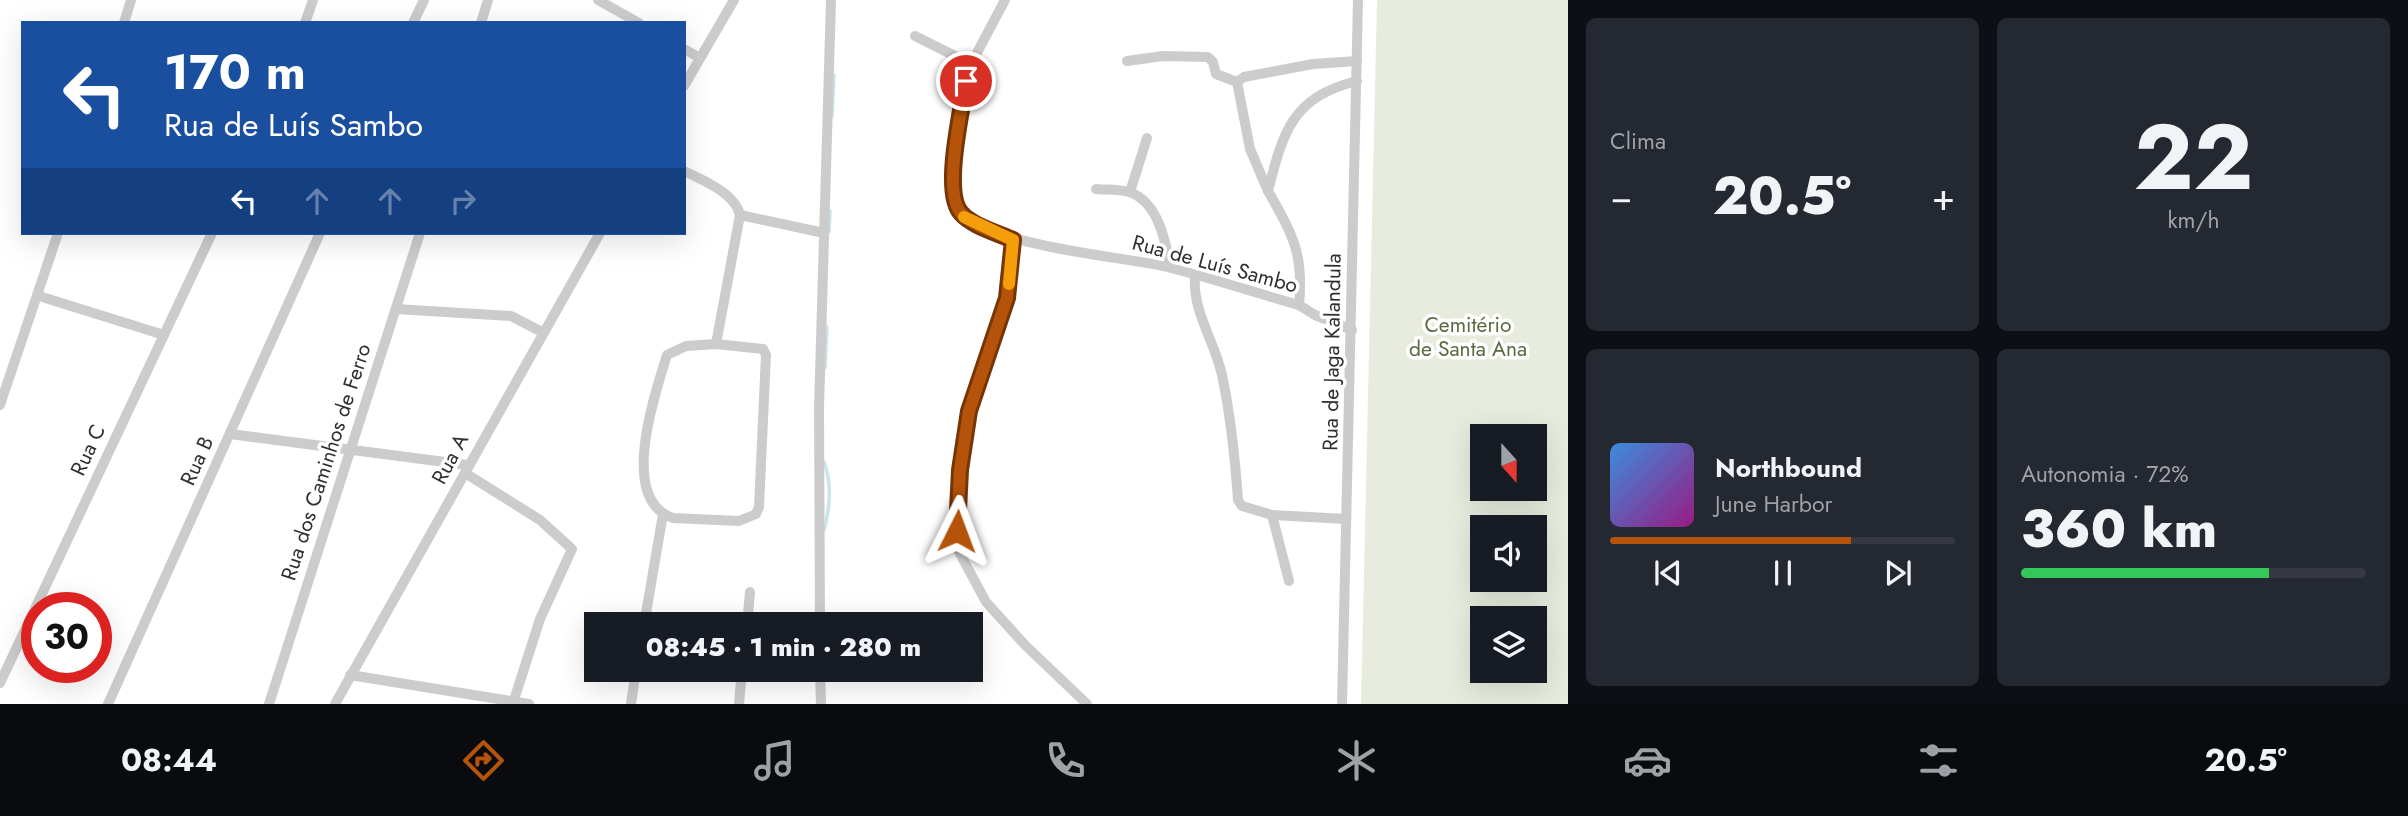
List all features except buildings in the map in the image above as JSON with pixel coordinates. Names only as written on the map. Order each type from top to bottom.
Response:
[{"type":"street","points":[[125,21],[131,0]]},
{"type":"street","points":[[306,21],[313,0]]},
{"type":"street","points":[[415,21],[424,0]]},
{"type":"street","points":[[482,21],[488,0]]},
{"type":"street","points":[[598,0],[635,21]]},
{"type":"street","points":[[686,82],[734,0]]},
{"type":"street","points":[[820,612],[819,408],[831,0]]},
{"type":"street","name":"Rua de Luís Sambo","points":[[1005,0],[971,64],[958,134],[954,204],[963,216],[1013,240],[1170,267],[1299,305],[1315,315],[1352,330]]},
{"type":"street","name":"Rua de Jaga Kalandula","points":[[1342,704],[1358,0]]},
{"type":"street","points":[[915,36],[971,64]]},
{"type":"street","points":[[686,50],[700,58]]},
{"type":"street","points":[[1126,61],[1163,56],[1208,57],[1213,62],[1216,74],[1237,82]]},
{"type":"street","points":[[1237,82],[1244,77],[1313,64],[1357,61]]},
{"type":"street","points":[[1268,191],[1291,120],[1319,96],[1335,87],[1357,81]]},
{"type":"street","points":[[1237,82],[1250,149],[1268,191],[1283,216],[1300,259],[1302,273],[1299,305]]},
{"type":"street","points":[[1130,192],[1147,138]]},
{"type":"street","points":[[686,172],[711,184],[733,202],[740,215],[716,344]]},
{"type":"street","points":[[1096,189],[1130,192],[1145,201],[1166,241],[1170,267]]},
{"type":"street","points":[[740,215],[824,233]]},
{"type":"street","points":[[0,405],[57,235]]},
{"type":"street","name":"Rua C","points":[[0,683],[211,235]]},
{"type":"street","name":"Rua B","points":[[108,704],[319,235]]},
{"type":"street","name":"Rua dos Caminhos de Ferro","points":[[269,704],[419,235]]},
{"type":"street","name":"Rua A","points":[[335,704],[599,235]]},
{"type":"street","points":[[1013,240],[1007,298],[969,411],[960,470],[958,550],[986,602],[1025,645],[1087,704]]},
{"type":"street","points":[[1195,276],[1195,296],[1222,372],[1235,450],[1238,500],[1248,509],[1272,515],[1346,519]]},
{"type":"street","points":[[39,296],[164,335]]},
{"type":"street","points":[[396,309],[511,316],[542,332]]},
{"type":"street","points":[[716,344],[763,349],[766,355],[759,507],[756,514],[739,521],[684,520],[663,514],[652,504],[644,480],[654,398],[667,355],[686,346],[716,344]]},
{"type":"street","points":[[230,434],[352,448],[467,469],[540,520],[572,549],[540,619],[514,701]]},
{"type":"street","points":[[646,612],[663,514]]},
{"type":"street","points":[[1272,515],[1289,581]]},
{"type":"street","points":[[748,612],[750,592]]},
{"type":"street","points":[[350,675],[529,704]]},
{"type":"street","points":[[631,704],[634,682]]},
{"type":"street","points":[[739,704],[741,682]]},
{"type":"street","points":[[820,682],[821,704]]},
{"type":"green space","name":"Cemitério de Santa Ana","points":[[1377,0],[1568,0],[1568,704],[1361,704]]},
{"type":"waterway","points":[[832,116],[834,75]]},
{"type":"waterway","points":[[829,232],[830,211]]},
{"type":"waterway","points":[[825,368],[827,327]]},
{"type":"waterway","points":[[824,462],[829,496],[824,530]]},
{"type":"slow traffic","points":[[964,217],[1013,240],[1009,284]]},
{"type":"route","points":[[957,531],[960,470],[969,411],[1007,298],[1013,240],[963,216],[954,204],[952,194],[966,81]]}]
